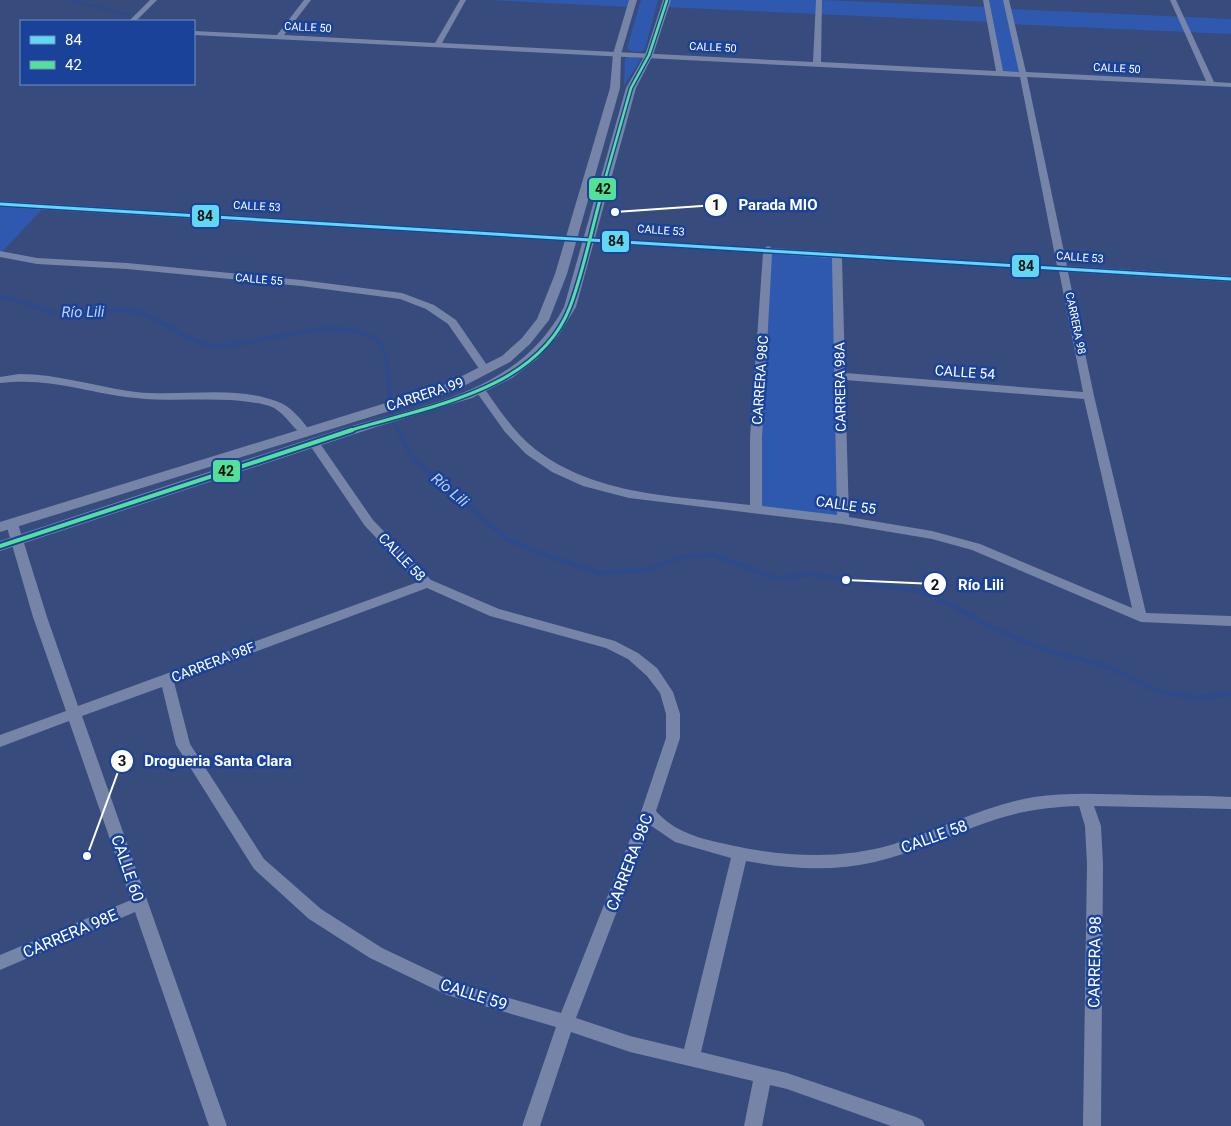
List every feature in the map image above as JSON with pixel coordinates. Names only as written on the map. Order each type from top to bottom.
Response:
[{"type":"street","points":[[133,20],[154,0]]},
{"type":"street","points":[[279,37],[308,0]]},
{"type":"street","points":[[437,45],[463,0]]},
{"type":"street","name":"CARRERA 99","points":[[427,401],[449,388],[486,371],[516,351],[543,320],[561,274],[615,88],[617,54],[633,0]]},
{"type":"street","name":"CARRERA 99","points":[[6,526],[304,431],[369,418],[427,401],[480,390],[520,366],[553,337],[570,307],[631,88],[649,55],[667,0]]},
{"type":"street","points":[[817,64],[819,0]]},
{"type":"street","points":[[986,0],[1000,73]]},
{"type":"street","name":"CARRERA 98","points":[[1006,0],[1064,268],[1089,396],[1141,617]]},
{"type":"street","points":[[1172,0],[1212,84]]},
{"type":"street","name":"CALLE 50","points":[[195,33],[1231,85]]},
{"type":"street","name":"CALLE 53","points":[[0,204],[590,238],[1231,279]]},
{"type":"street","name":"CARRERA 98C","points":[[756,510],[756,437],[768,249]]},
{"type":"street","name":"CALLE 55","points":[[0,254],[37,261],[146,268],[301,283],[402,296],[430,307],[452,322],[486,371]]},
{"type":"street","name":"CARRERA 98A","points":[[837,254],[844,520]]},
{"type":"street","points":[[0,380],[39,376],[69,380],[104,391],[137,395],[239,398],[271,402],[294,417],[304,431]]},
{"type":"street","name":"CALLE 54","points":[[839,376],[1089,396]]},
{"type":"street","name":"CALLE 55","points":[[480,390],[508,430],[530,451],[556,469],[587,483],[629,494],[844,520],[932,535],[976,547],[1141,617],[1231,621]]},
{"type":"street","name":"CARRERA 99","points":[[0,546],[315,444],[369,418]]},
{"type":"street","name":"CALLE 58","points":[[315,444],[369,523],[427,583],[496,613],[584,637]]},
{"type":"street","name":"CALLE 60","points":[[6,526],[16,540],[74,714],[218,1126]]},
{"type":"street","name":"CARRERA 98F","points":[[0,741],[427,583]]},
{"type":"street","name":"CARRERA 98C","points":[[531,1126],[566,1022],[648,812],[672,738],[673,714],[666,692],[652,672],[633,656],[610,644],[584,637]]},
{"type":"street","name":"CALLE 59","points":[[167,680],[183,745],[259,864],[315,914],[376,953],[453,990],[566,1022],[630,1044],[763,1075],[916,1126]]},
{"type":"street","name":"CARRERA 98","points":[[1084,800],[1093,826],[1095,864],[1092,1126]]},
{"type":"street","name":"CALLE 58","points":[[648,812],[657,824],[673,834],[698,844],[740,854],[813,862],[859,860],[893,851],[1004,810],[1031,804],[1084,800],[1231,803]]},
{"type":"street","points":[[691,1057],[740,854]]},
{"type":"street","name":"CARRERA 98E","points":[[0,963],[140,903]]},
{"type":"street","points":[[753,1126],[763,1075]]},
{"type":"shaded area","points":[[490,0],[633,0],[631,7]]},
{"type":"shaded area","points":[[641,0],[658,0],[645,49],[636,52],[627,48]]},
{"type":"shaded area","points":[[667,0],[821,0],[987,7],[986,0],[1006,0],[1008,9],[1231,19],[1231,34],[1012,24],[1023,74],[1000,73],[990,22],[665,7]]},
{"type":"shaded area","points":[[629,56],[641,59],[624,86],[625,59]]},
{"type":"shaded area","points":[[0,204],[45,206],[0,254]]},
{"type":"shaded area","points":[[768,249],[837,254],[843,520],[756,510]]},
{"type":"waterway","points":[[71,0],[114,12],[129,14],[121,20]]},
{"type":"waterway","name":"Río Lili","points":[[0,297],[63,314],[82,315],[124,310],[133,311],[150,317],[188,338],[217,346],[235,345],[322,329],[343,329],[362,333],[377,341],[386,356],[390,409],[399,431]]},
{"type":"waterway","name":"Río Lili","points":[[398,430],[413,459],[507,539],[540,553],[600,573],[648,570],[682,557],[712,555],[779,579],[810,574],[923,592],[956,607],[988,626],[1043,649],[1109,667],[1158,691],[1196,698],[1231,694]]},
{"type":"transit line","name":"42","points":[[0,546],[371,424],[467,396],[494,383],[521,366],[554,334],[570,307],[631,88],[649,55],[667,0]]},
{"type":"transit line","name":"84","points":[[0,204],[1231,279]]},
{"type":"place","name":"Parada MIO","points":[[615,212]]},
{"type":"place","name":"Río Lili","points":[[846,580]]},
{"type":"place","name":"Drogueria Santa Clara","points":[[87,856]]}]
